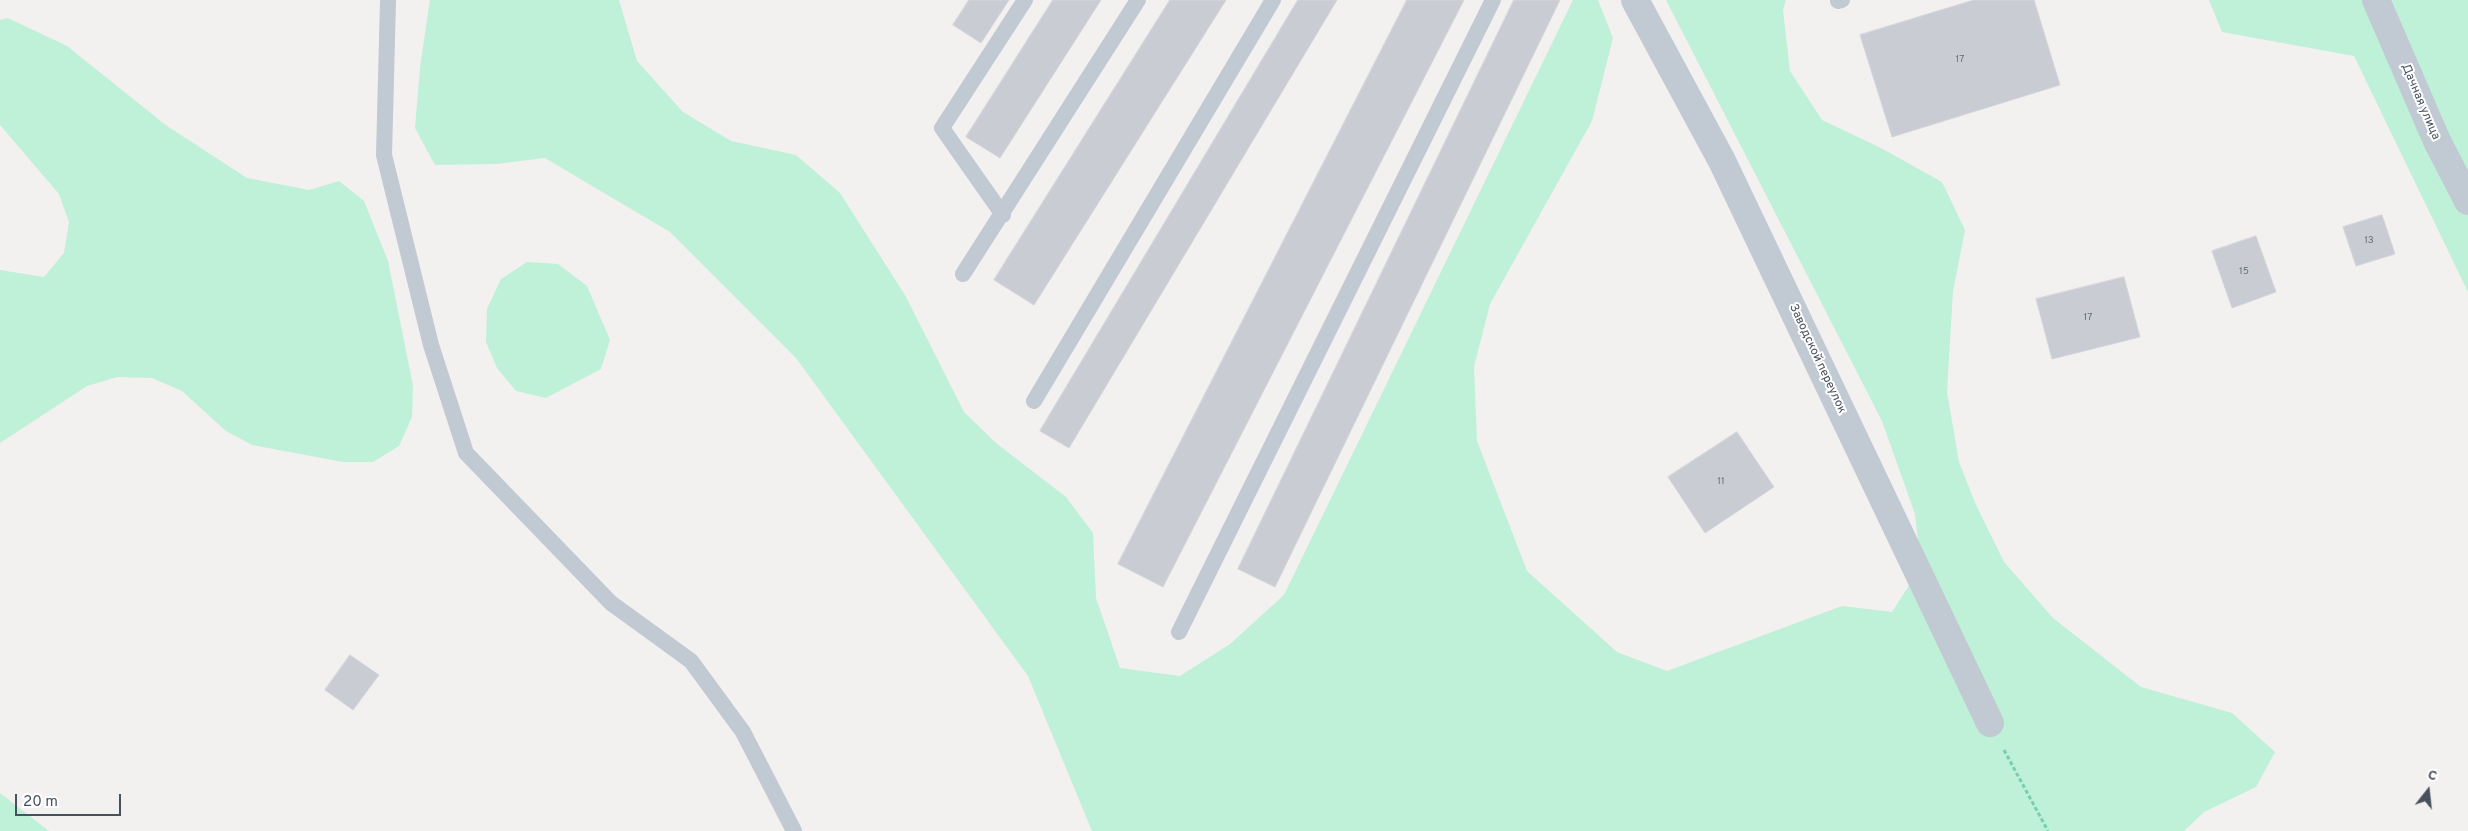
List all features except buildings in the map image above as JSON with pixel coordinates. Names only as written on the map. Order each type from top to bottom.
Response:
[{"type":"street","name":"Заводской переулок","points":[[1635,0],[1722,161],[1990,723]]},
{"type":"street","name":"Дачная улица","points":[[2376,0],[2436,141],[2468,201]]},
{"type":"lane","points":[[388,0],[384,154],[431,345],[466,453],[611,603],[691,661],[743,732],[794,831]]},
{"type":"lane","points":[[1003,215],[942,128],[1025,0]]},
{"type":"lane","points":[[963,274],[1003,215],[1138,0]]},
{"type":"lane","points":[[1034,401],[1272,0]]},
{"type":"lane","points":[[1179,632],[1493,0]]},
{"type":"path","points":[[1990,723],[2048,831]]},
{"type":"green space","points":[[430,0],[619,0],[637,61],[683,112],[731,141],[796,155],[840,193],[905,295],[964,412],[996,443],[1066,497],[1093,533],[1096,598],[1120,668],[1180,676],[1230,644],[1284,595],[1573,0],[1598,0],[1613,38],[1592,121],[1490,304],[1474,367],[1477,441],[1527,571],[1617,652],[1667,671],[1842,606],[1892,612],[1921,567],[1915,514],[1882,421],[1666,0],[1786,0],[1783,10],[1790,71],[1822,120],[1881,148],[1942,182],[1965,230],[1953,291],[1947,392],[1959,462],[1976,505],[2004,562],[2053,618],[2141,687],[2232,713],[2275,752],[2256,787],[2204,812],[2184,831],[1092,831],[1028,676],[796,358],[670,232],[545,158],[496,164],[435,165],[415,128],[420,67]]},
{"type":"green space","points":[[2209,0],[2468,0],[2468,292],[2354,56],[2222,32]]},
{"type":"green space","points":[[8,18],[67,46],[167,126],[247,178],[309,190],[339,181],[364,201],[388,261],[413,386],[412,417],[399,446],[373,462],[343,462],[252,445],[226,431],[182,391],[152,378],[117,377],[87,386],[0,443],[0,270],[44,277],[64,253],[69,222],[59,194],[0,125],[0,20]]},
{"type":"green space","points":[[527,262],[558,264],[587,286],[610,340],[601,369],[546,398],[516,391],[497,368],[486,342],[487,309],[501,279]]},
{"type":"green space","points":[[0,793],[49,831],[0,831]]}]
